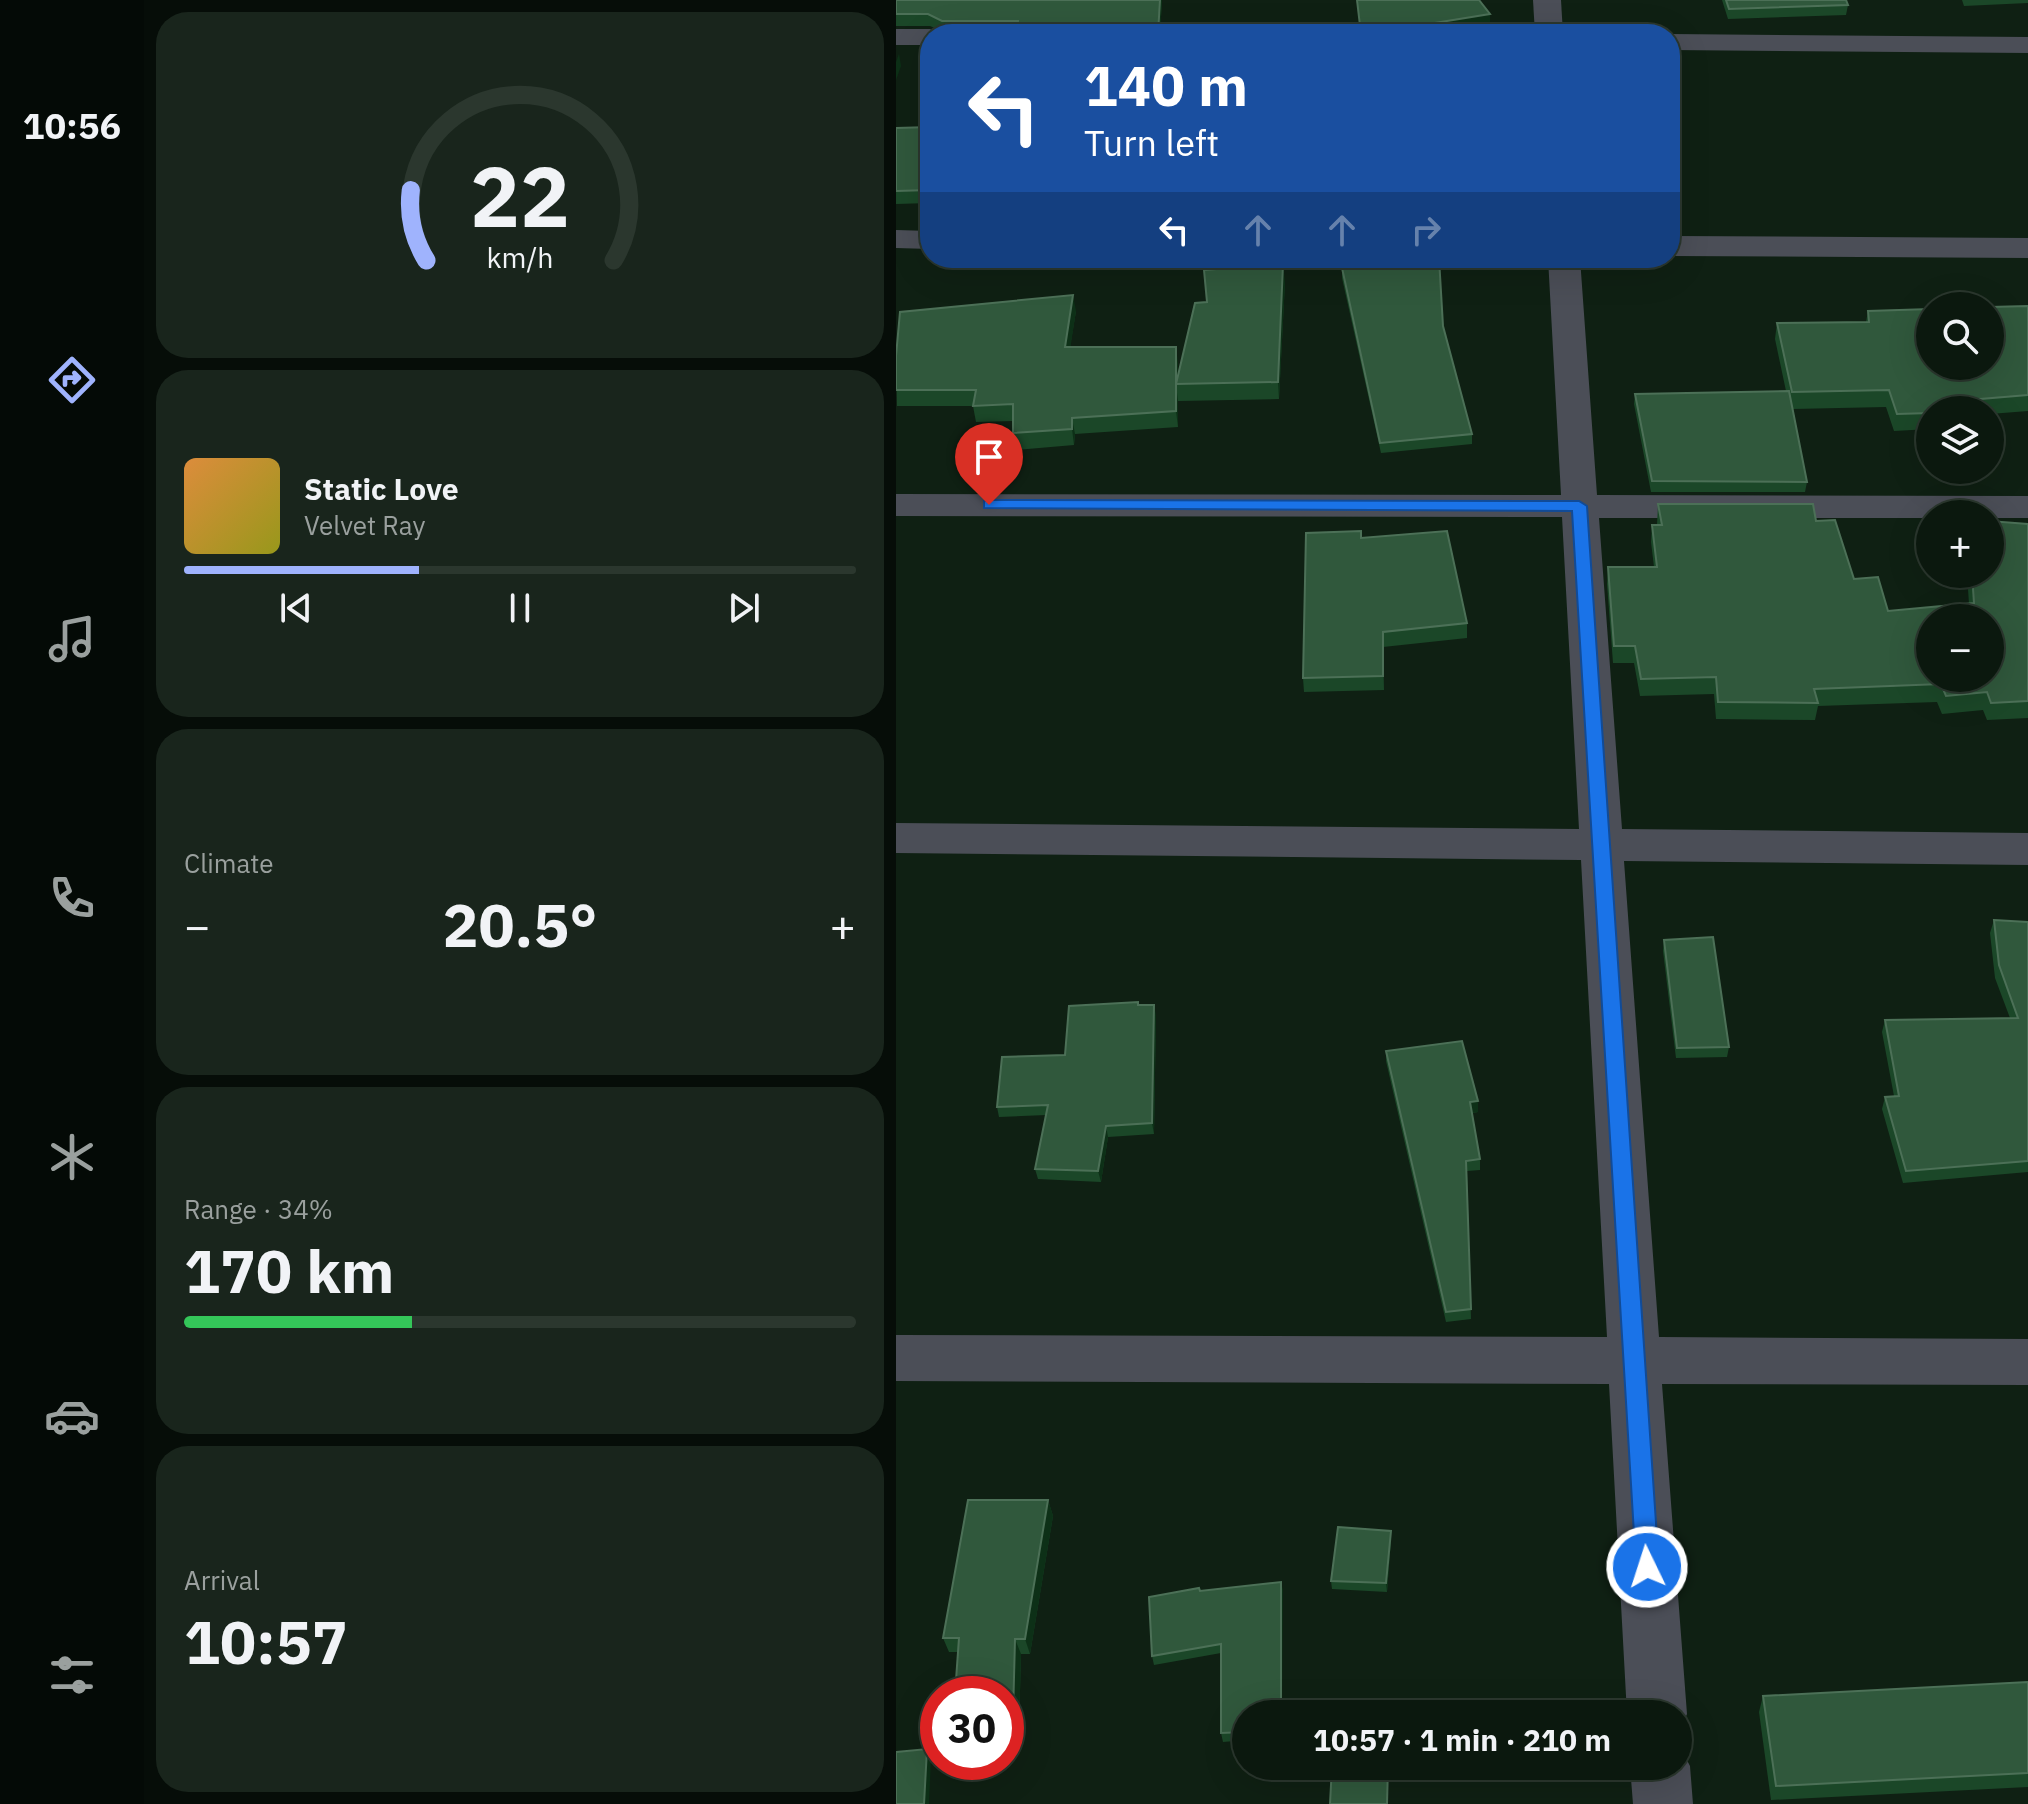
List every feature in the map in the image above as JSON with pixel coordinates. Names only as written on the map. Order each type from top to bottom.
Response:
[{"type":"street","points":[[1547,0],[1548,24]]},
{"type":"street","points":[[896,37],[920,37]]},
{"type":"street","points":[[1680,42],[2028,45]]},
{"type":"street","points":[[896,239],[920,240]]},
{"type":"street","points":[[1680,246],[2028,248]]},
{"type":"street","points":[[1565,268],[1656,1700]]},
{"type":"street","points":[[896,505],[2028,507]]},
{"type":"street","points":[[896,838],[2028,849]]},
{"type":"street","points":[[896,1358],[2028,1362]]},
{"type":"street","points":[[1661,1780],[1663,1804]]},
{"type":"building","points":[[896,0],[1160,0],[1159,24],[1018,24],[1018,21],[942,21],[928,14],[896,14]]},
{"type":"building","points":[[1357,0],[1479,0],[1490,14],[1428,24],[1360,24]]},
{"type":"building","points":[[1726,0],[1846,0],[1848,5],[1729,9]]},
{"type":"building","points":[[920,127],[920,190],[896,191],[896,128]]},
{"type":"building","points":[[1283,268],[1278,382],[1176,384],[1195,303],[1207,302],[1204,270]]},
{"type":"building","points":[[1342,268],[1440,268],[1443,326],[1472,434],[1380,443]]},
{"type":"building","points":[[1073,295],[1065,347],[1176,347],[1176,411],[1072,418],[1072,429],[1013,433],[1013,404],[973,406],[976,390],[896,390],[900,312]]},
{"type":"building","points":[[2028,306],[2028,395],[1916,396],[1916,413],[1897,414],[1889,390],[1792,392],[1777,323],[1869,322],[1868,311],[1916,309],[1916,380],[2004,380],[2004,307]]},
{"type":"building","points":[[1789,391],[1807,482],[1652,481],[1635,394]]},
{"type":"building","points":[[1658,504],[1813,504],[1816,521],[1835,520],[1854,579],[1878,577],[1888,611],[1916,608],[1916,685],[1814,689],[1818,703],[1718,702],[1716,677],[1641,679],[1635,646],[1614,646],[1608,567],[1657,567],[1652,525],[1662,525]]},
{"type":"building","points":[[2004,522],[2028,524],[2028,701],[1991,703],[1987,692],[2004,692],[2004,604],[1963,604],[1974,603],[1973,588],[2004,588]]},
{"type":"building","points":[[1361,531],[1361,538],[1447,531],[1467,623],[1383,632],[1383,676],[1303,678],[1306,533]]},
{"type":"building","points":[[1944,692],[1987,692],[1946,696]]},
{"type":"building","points":[[1994,920],[2028,922],[2028,1161],[1906,1171],[1885,1097],[1899,1096],[1885,1020],[2018,1018],[1999,965]]},
{"type":"building","points":[[1713,937],[1729,1047],[1677,1048],[1664,940]]},
{"type":"building","points":[[1138,1002],[1138,1005],[1154,1005],[1152,1123],[1106,1126],[1098,1171],[1035,1169],[1048,1105],[997,1107],[1002,1057],[1065,1055],[1069,1006]]},
{"type":"building","points":[[1462,1041],[1478,1101],[1470,1102],[1480,1159],[1466,1161],[1471,1309],[1446,1312],[1386,1051]]},
{"type":"building","points":[[968,1500],[1048,1500],[1025,1639],[1015,1639],[1014,1676],[956,1676],[959,1638],[943,1638]]},
{"type":"building","points":[[1338,1527],[1391,1531],[1386,1583],[1331,1581]]},
{"type":"building","points":[[1281,1582],[1281,1700],[1232,1700],[1232,1733],[1221,1733],[1221,1644],[1152,1656],[1149,1597],[1199,1588],[1200,1591]]},
{"type":"building","points":[[2028,1682],[2028,1773],[1776,1786],[1763,1696]]},
{"type":"building","points":[[920,1750],[920,1780],[925,1780],[924,1804],[896,1804],[896,1752]]},
{"type":"building","points":[[1331,1780],[1388,1780],[1387,1804],[1330,1804]]},
{"type":"route","points":[[989,505],[1579,506],[1647,1567]]}]
